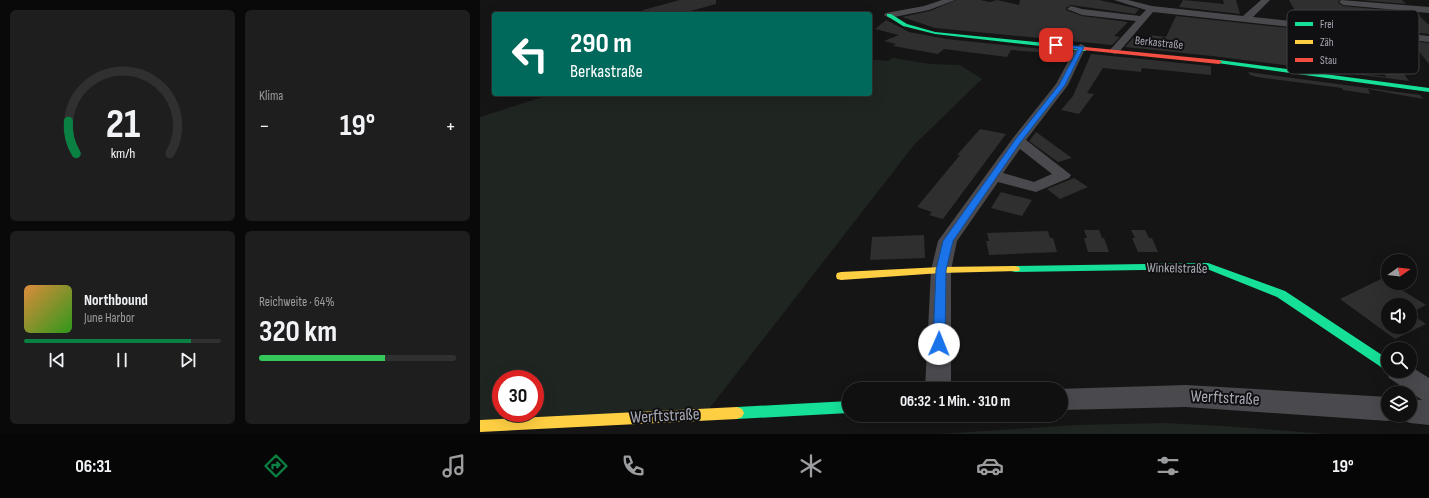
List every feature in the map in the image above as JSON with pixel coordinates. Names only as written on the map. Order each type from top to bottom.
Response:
[{"type":"street","points":[[889,15],[926,8],[951,0]]},
{"type":"street","points":[[1118,0],[1152,9],[1287,24]]},
{"type":"street","points":[[1245,19],[1266,0]]},
{"type":"street","points":[[1422,0],[1429,6]]},
{"type":"street","points":[[1343,2],[1429,10]]},
{"type":"street","points":[[1071,9],[1082,12],[1143,19]]},
{"type":"street","points":[[1114,51],[1152,9]]},
{"type":"street","name":"Berkastraße","points":[[889,15],[893,19],[907,25],[932,32],[1212,61],[1287,71]]},
{"type":"street","points":[[1419,38],[1429,39]]},
{"type":"street","points":[[938,382],[941,270],[948,241],[1018,141],[1062,85],[1081,47]]},
{"type":"street","name":"Berkastraße","points":[[1309,74],[1429,90]]},
{"type":"street","points":[[994,176],[1036,187],[1063,175],[1018,141]]},
{"type":"street","name":"Winkelstraße","points":[[841,276],[941,270],[1208,266],[1281,294],[1381,360]]},
{"type":"street","points":[[1408,378],[1429,392]]},
{"type":"street","name":"Werftstraße","points":[[1068,399],[1186,396],[1381,409]]},
{"type":"street","name":"Werftstraße","points":[[480,426],[842,407]]},
{"type":"street","points":[[1417,412],[1429,413]]},
{"type":"shaded area","points":[[893,58],[930,64],[960,65],[982,79],[914,145],[705,414],[480,426],[480,117],[546,96],[872,96],[872,59],[888,61]]},
{"type":"shaded area","points":[[1165,423],[1327,434],[939,434],[1075,425]]},
{"type":"building","points":[[680,0],[716,0],[716,4],[687,12],[644,12],[643,10]]},
{"type":"building","points":[[956,0],[980,0],[990,2],[997,0],[1019,5],[1020,0],[1099,0],[1139,9],[1135,14],[1071,5],[1066,8],[1066,10],[1082,16],[1128,22],[1114,36],[1120,37],[1112,45],[935,28],[902,17],[930,11]]},
{"type":"building","points":[[1183,0],[1224,4],[1223,0],[1236,0],[1240,14],[1179,7]]},
{"type":"building","points":[[1289,0],[1339,0],[1338,3],[1343,6],[1385,10],[1295,10]]},
{"type":"building","points":[[1360,0],[1402,0],[1406,4]]},
{"type":"building","points":[[1176,16],[1287,28],[1287,66],[1125,47],[1133,38],[1149,40],[1150,35],[1166,37]]},
{"type":"building","points":[[1419,16],[1429,25],[1429,34],[1419,33]]},
{"type":"building","points":[[886,20],[909,32],[946,39],[1063,51],[1062,54],[1011,50],[1007,57],[944,49],[938,54],[893,46],[896,44],[884,41],[899,35],[875,29]]},
{"type":"building","points":[[1419,42],[1429,43],[1429,64],[1419,51]]},
{"type":"building","points":[[1091,54],[1211,66],[1211,75],[1142,68],[1141,72],[1103,68],[1087,93],[1094,94],[1079,114],[1061,110],[1073,96]]},
{"type":"building","points":[[1248,72],[1420,95],[1423,99],[1368,89],[1370,94],[1343,90],[1342,88],[1257,77],[1250,75]]},
{"type":"building","points":[[1354,74],[1386,77],[1384,74],[1404,74],[1409,81]]},
{"type":"building","points":[[980,129],[1006,134],[943,219],[929,215],[932,212],[917,207],[960,155],[957,155]]},
{"type":"building","points":[[1036,132],[1072,158],[1058,162],[1029,141]]},
{"type":"building","points":[[1074,178],[1088,187],[1060,199],[1047,189]]},
{"type":"building","points":[[1001,192],[1032,200],[1022,216],[991,208]]},
{"type":"building","points":[[1084,230],[1099,230],[1102,238],[1104,238],[1109,252],[1088,252],[1084,238],[1087,238]]},
{"type":"building","points":[[1131,230],[1145,230],[1149,238],[1152,238],[1158,252],[1138,252],[1132,238],[1135,238]]},
{"type":"building","points":[[1048,231],[1050,238],[1053,238],[1057,252],[989,255],[986,241],[989,241],[987,233]]},
{"type":"building","points":[[924,235],[925,258],[870,260],[872,237]]},
{"type":"building","points":[[1381,279],[1381,290],[1402,290],[1415,298],[1381,298],[1381,329],[1340,299]]},
{"type":"building","points":[[1417,299],[1426,305],[1417,310]]},
{"type":"building","points":[[1417,318],[1426,324],[1417,328]]},
{"type":"building","points":[[1388,334],[1405,334],[1395,339]]},
{"type":"traffic: fast","points":[[889,15],[905,25],[935,33],[1085,49]]},
{"type":"traffic: fast","points":[[1219,62],[1287,71]]},
{"type":"traffic: fast","points":[[1309,74],[1429,90]]},
{"type":"traffic: fast","points":[[1015,269],[1208,266],[1281,294],[1381,360]]},
{"type":"traffic: fast","points":[[737,413],[842,407]]},
{"type":"traffic: slow","points":[[841,276],[941,270],[1015,269]]},
{"type":"traffic: slow","points":[[480,426],[737,413]]},
{"type":"traffic: jam","points":[[1085,49],[1219,62]]},
{"type":"route","points":[[939,344],[941,270],[948,241],[1018,141],[1062,85],[1081,47],[1056,45]]}]
